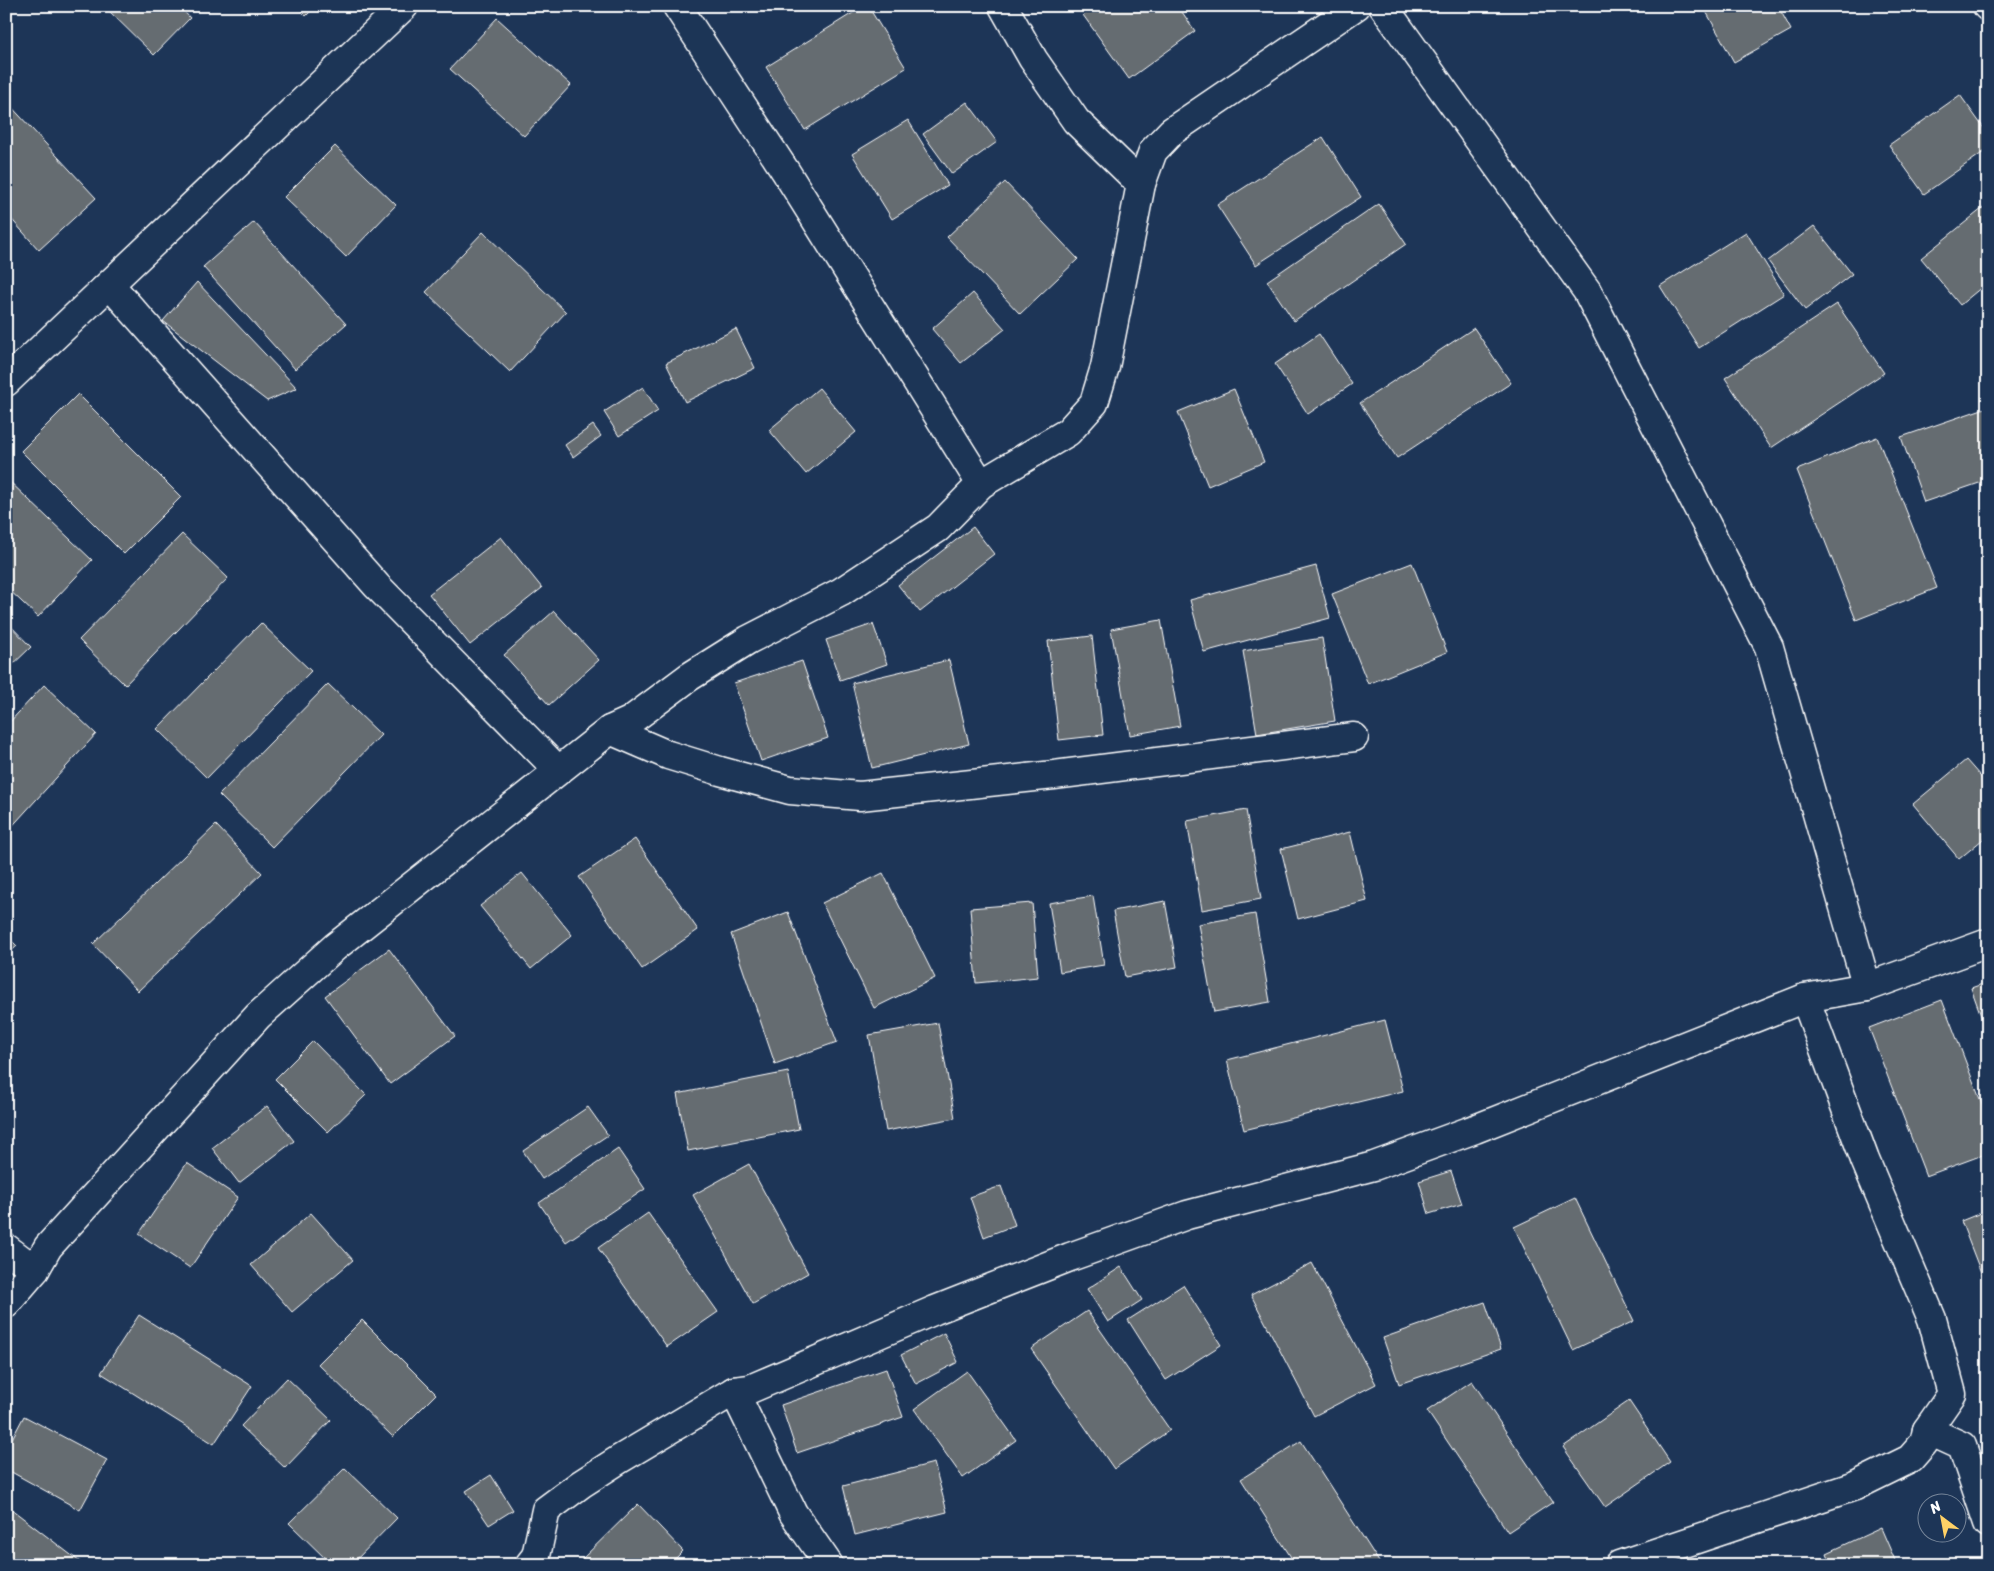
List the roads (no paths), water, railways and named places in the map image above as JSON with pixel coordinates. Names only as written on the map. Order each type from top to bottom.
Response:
[{"type":"street","points":[[6,382],[404,6]]},
{"type":"street","points":[[677,6],[786,172],[981,484]]},
{"type":"street","points":[[1003,6],[1034,59],[1076,121],[1141,184]]},
{"type":"street","points":[[6,1304],[35,1270],[48,1247],[258,1016],[334,947],[610,730],[630,721],[689,677],[748,640],[841,592],[938,528],[981,484],[1068,432],[1094,403],[1107,358],[1141,184],[1153,150],[1172,131],[1356,6]]},
{"type":"street","points":[[1383,6],[1587,292],[1769,647],[1867,987]]},
{"type":"street","points":[[110,285],[377,586],[558,770]]},
{"type":"street","points":[[610,730],[668,755],[755,781],[790,790],[860,796],[1054,775],[1354,737]]},
{"type":"street","points":[[529,1565],[536,1556],[546,1510],[612,1464],[734,1391],[750,1389],[935,1310],[1070,1257],[1187,1215],[1374,1166],[1475,1129],[1805,998],[1867,987],[1988,943]]},
{"type":"street","points":[[1619,1565],[1855,1486],[1910,1459],[1924,1443],[1927,1430],[1952,1394],[1932,1319],[1865,1160],[1805,998]]},
{"type":"street","points":[[6,1248],[35,1270]]},
{"type":"street","points":[[734,1391],[793,1513],[829,1565]]},
{"type":"street","points":[[1927,1430],[1962,1446],[1988,1523]]}]
